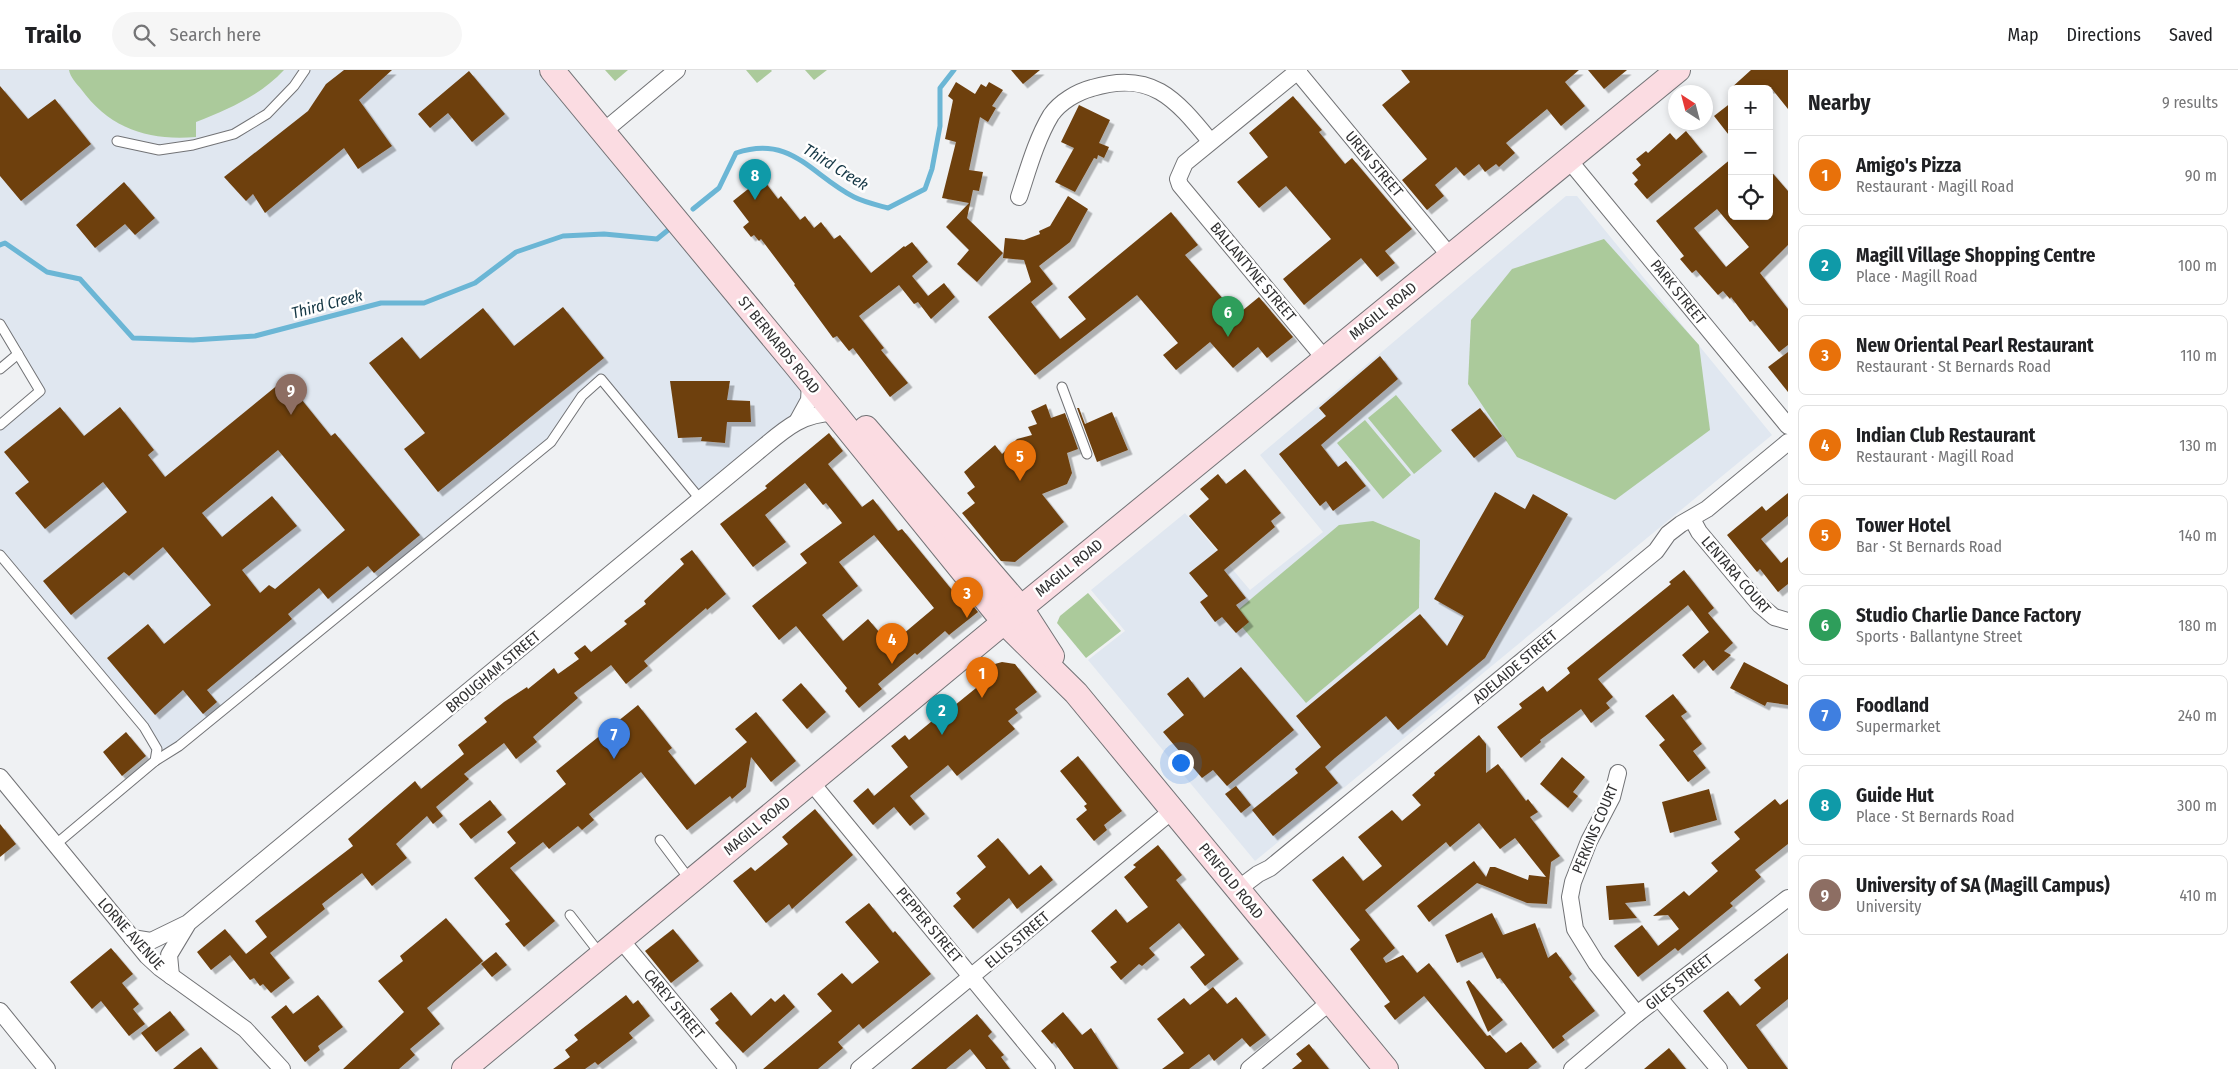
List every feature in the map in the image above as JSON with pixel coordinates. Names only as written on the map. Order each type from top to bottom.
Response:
[{"type":"main road","name":"ST BERNARDS ROAD","points":[[552,70],[609,126]]},
{"type":"main road","name":"ST BERNARDS ROAD","points":[[572,70],[609,126],[834,413],[1012,615]]},
{"type":"main road","name":"MAGILL ROAD","points":[[464,1069],[602,955],[628,948],[691,881],[1012,615],[1676,71]]},
{"type":"main road","name":"ST BERNARDS ROAD","points":[[661,190],[833,390],[1012,615]]},
{"type":"main road","name":"PENFOLD ROAD","points":[[1012,615],[1386,1069]]},
{"type":"street","points":[[609,126],[677,70]]},
{"type":"street","points":[[1019,198],[1033,156],[1052,114],[1077,92],[1113,81],[1136,82],[1158,90],[1186,111],[1210,141],[1298,71]]},
{"type":"street","name":"UREN STREET","points":[[1298,71],[1450,256]]},
{"type":"street","name":"BALLANTYNE STREET","points":[[1210,141],[1185,163],[1178,179],[1180,185],[1325,359]]},
{"type":"street","name":"PARK STREET","points":[[1568,159],[1788,426]]},
{"type":"street","name":"BROUGHAM STREET","points":[[132,938],[151,941],[188,923],[700,498],[798,420],[809,400],[810,383]]},
{"type":"street","name":"BROUGHAM STREET","points":[[798,420],[824,413],[834,413]]},
{"type":"street","name":"ADELAIDE STREET","points":[[1238,889],[1258,874],[1270,868],[1329,821],[1648,557],[1681,524],[1692,519],[1788,442]]},
{"type":"street","name":"LENTARA COURT","points":[[1692,519],[1699,532],[1760,605],[1774,617],[1788,621]]},
{"type":"street","name":"PERKINS COURT","points":[[1618,773],[1612,797],[1589,841],[1573,882],[1570,897],[1575,928],[1596,963],[1637,1014]]},
{"type":"street","name":"LORNE AVENUE","points":[[0,777],[132,938],[154,962],[245,1029],[282,1069]]},
{"type":"street","name":"PEPPER STREET","points":[[811,782],[1047,1069]]},
{"type":"street","name":"ELLIS STREET","points":[[859,1069],[1174,810]]},
{"type":"street","name":"GILES STREET","points":[[1572,1069],[1637,1014],[1788,898]]},
{"type":"street","name":"BROUGHAM STREET","points":[[171,976],[169,955],[188,923]]},
{"type":"street","name":"CAREY STREET","points":[[628,948],[728,1069]]},
{"type":"street","points":[[1659,998],[1719,1069]]},
{"type":"street","points":[[1249,1069],[1330,1002]]},
{"type":"street","points":[[0,1011],[47,1069]]},
{"type":"lane","points":[[117,141],[160,150],[193,145],[234,134],[267,114],[294,86],[305,70]]},
{"type":"lane","points":[[0,324],[40,391],[0,425]]},
{"type":"lane","points":[[0,369],[18,354]]},
{"type":"lane","points":[[55,845],[155,761],[187,740],[544,448],[561,429],[582,396],[600,379],[700,498]]},
{"type":"lane","points":[[1062,387],[1087,454]]},
{"type":"lane","points":[[0,555],[145,736],[155,761]]},
{"type":"lane","points":[[660,840],[691,881]]},
{"type":"lane","points":[[570,915],[602,955]]},
{"type":"shaded area","points":[[0,70],[552,70],[809,400],[700,499],[601,379],[561,429],[155,761],[145,735],[0,555],[0,425],[40,391],[0,324]]},
{"type":"shaded area","points":[[1566,196],[1577,196],[1772,435],[1255,861],[1088,660],[1125,631],[1091,590],[1185,513],[1250,590],[1323,532],[1260,455]]},
{"type":"green space","points":[[69,70],[284,70],[265,87],[232,107],[196,122],[196,137],[179,138],[147,134],[132,130],[118,123],[92,103],[74,80]]},
{"type":"green space","points":[[605,70],[628,70],[615,81]]},
{"type":"green space","points":[[746,70],[771,70],[772,71],[757,83]]},
{"type":"green space","points":[[805,70],[827,70],[814,80]]},
{"type":"green space","points":[[1604,239],[1699,345],[1710,430],[1615,500],[1517,457],[1468,384],[1471,320],[1512,269]]},
{"type":"green space","points":[[1396,395],[1442,451],[1414,474],[1368,418]]},
{"type":"green space","points":[[1365,420],[1411,475],[1383,499],[1337,443]]},
{"type":"green space","points":[[1373,521],[1420,540],[1419,608],[1306,703],[1232,615],[1339,525]]},
{"type":"green space","points":[[1088,593],[1121,631],[1086,658],[1057,623],[1060,616]]},
{"type":"building","points":[[344,70],[392,70],[359,100],[392,146],[358,169],[344,148],[265,213],[253,194],[246,201],[224,177],[308,111],[326,84]]},
{"type":"building","points":[[1011,70],[1040,70],[1023,84]]},
{"type":"building","points":[[1401,70],[1579,70],[1565,82],[1585,106],[1561,126],[1547,109],[1506,143],[1515,153],[1499,167],[1496,164],[1485,172],[1479,164],[1464,176],[1456,167],[1435,185],[1444,196],[1427,210],[1402,180],[1427,159],[1382,105],[1410,82]]},
{"type":"building","points":[[1588,70],[1627,70],[1604,89]]},
{"type":"building","points":[[1751,70],[1788,70],[1788,109],[1773,90],[1773,85],[1734,85]]},
{"type":"building","points":[[469,71],[505,114],[472,142],[448,113],[430,128],[418,114]]},
{"type":"building","points":[[956,82],[975,94],[981,84],[986,87],[989,82],[1003,90],[992,106],[996,108],[988,122],[980,117],[969,170],[983,172],[979,191],[973,190],[967,218],[1003,253],[977,282],[957,264],[969,250],[946,227],[969,203],[942,198],[956,142],[945,139],[953,100],[948,96]]},
{"type":"building","points":[[0,86],[28,119],[55,99],[91,144],[21,201],[0,176]]},
{"type":"building","points":[[1293,96],[1322,130],[1319,132],[1345,164],[1352,158],[1412,229],[1385,251],[1395,263],[1377,277],[1361,258],[1304,305],[1283,279],[1331,239],[1286,186],[1259,208],[1237,182],[1268,157],[1249,133]]},
{"type":"building","points":[[1079,105],[1110,120],[1099,143],[1109,147],[1104,158],[1098,155],[1097,159],[1094,158],[1075,192],[1055,182],[1074,148],[1061,142]]},
{"type":"building","points":[[1728,105],[1728,134],[1714,116]]},
{"type":"building","points":[[1686,131],[1703,152],[1647,199],[1634,184],[1638,180],[1632,173],[1641,165],[1636,159],[1646,151],[1648,153],[1670,133],[1676,140]]},
{"type":"building","points":[[1728,161],[1728,220],[1773,220],[1773,174],[1788,191],[1788,245],[1760,273],[1788,309],[1788,345],[1779,352],[1753,320],[1750,322],[1731,297],[1730,299],[1723,291],[1718,295],[1696,270],[1692,273],[1680,259],[1684,256],[1656,221]],"holes":[[[1717,209],[1749,247],[1726,267],[1694,228]]]},
{"type":"building","points":[[762,178],[778,199],[781,196],[800,220],[805,216],[814,228],[821,222],[834,239],[840,235],[871,273],[904,246],[912,242],[928,262],[912,276],[928,296],[944,283],[955,297],[931,319],[918,302],[914,304],[899,285],[859,316],[884,348],[881,350],[908,383],[890,397],[853,348],[849,351],[837,336],[833,338],[761,239],[759,241],[754,235],[751,237],[743,227],[749,222],[733,201]]},
{"type":"building","points":[[124,182],[155,218],[135,235],[125,224],[95,248],[76,225]]},
{"type":"building","points":[[1068,196],[1088,209],[1070,242],[1039,266],[1053,284],[1031,302],[1060,339],[1086,319],[1068,297],[1171,212],[1198,245],[1185,255],[1237,315],[1259,297],[1293,337],[1267,358],[1258,347],[1233,368],[1210,342],[1176,370],[1163,355],[1178,343],[1137,295],[1035,375],[988,317],[1031,282],[1024,260],[1003,258],[1005,238],[1024,240],[1040,234],[1039,231],[1050,226]]},
{"type":"building","points":[[563,307],[604,358],[438,492],[404,449],[425,433],[369,363],[402,337],[420,359],[483,308],[514,346]]},
{"type":"building","points":[[1788,352],[1788,392],[1768,367]]},
{"type":"building","points":[[1380,356],[1398,379],[1321,445],[1338,467],[1346,461],[1366,486],[1333,511],[1326,501],[1320,506],[1279,454],[1326,416],[1319,408]]},
{"type":"building","points":[[285,379],[331,436],[335,433],[420,535],[374,573],[368,566],[328,599],[319,588],[288,614],[292,619],[207,690],[217,702],[203,714],[183,690],[155,715],[107,658],[148,624],[164,644],[211,605],[163,547],[129,576],[124,572],[71,615],[43,581],[127,512],[103,482],[45,529],[15,493],[29,482],[4,452],[60,407],[84,436],[120,407],[154,450],[148,455],[165,477]],"holes":[[[278,450],[345,530],[275,589],[269,585],[260,593],[242,570],[297,526],[272,496],[222,537],[202,513]]]},
{"type":"building","points":[[670,381],[730,381],[727,400],[750,401],[751,422],[727,422],[725,443],[701,441],[702,437],[678,438]]},
{"type":"building","points":[[1046,404],[1051,418],[1065,413],[1078,449],[1067,453],[1072,473],[1067,484],[1042,494],[1064,522],[1015,562],[1001,561],[962,513],[975,503],[967,493],[975,487],[964,472],[995,445],[1002,454],[1017,439],[1032,435],[1028,427],[1037,424],[1031,411]]},
{"type":"building","points":[[1077,408],[1079,408],[1085,424],[1112,412],[1128,450],[1097,462]]},
{"type":"building","points":[[1480,408],[1502,436],[1474,458],[1451,430]]},
{"type":"building","points":[[829,433],[843,451],[828,464],[862,507],[873,499],[898,531],[902,529],[957,596],[962,592],[978,612],[949,635],[945,631],[917,655],[915,653],[878,684],[882,689],[859,708],[845,691],[847,688],[796,626],[779,640],[752,606],[807,563],[800,554],[842,523],[826,503],[823,505],[805,483],[765,515],[786,542],[753,567],[720,524],[767,488],[765,486]],"holes":[[[874,535],[934,608],[890,645],[868,619],[843,641],[822,615],[858,586],[839,562]]]},
{"type":"building","points":[[1245,469],[1281,513],[1271,521],[1275,527],[1224,570],[1246,598],[1236,605],[1249,622],[1236,633],[1222,617],[1215,622],[1200,602],[1208,596],[1189,573],[1218,550],[1189,516],[1209,499],[1200,489],[1218,474],[1226,484]]},
{"type":"building","points":[[1495,492],[1525,509],[1533,494],[1568,514],[1485,658],[1398,730],[1386,716],[1335,758],[1325,767],[1338,783],[1273,836],[1252,810],[1298,773],[1295,769],[1321,747],[1296,716],[1420,614],[1447,646],[1464,616],[1434,599]]},
{"type":"building","points":[[1788,493],[1788,516],[1761,539],[1781,563],[1788,557],[1788,584],[1778,592],[1760,569],[1757,572],[1727,535],[1762,506],[1766,511]]},
{"type":"building","points":[[692,550],[726,594],[707,610],[706,608],[644,661],[648,666],[626,684],[611,665],[574,693],[578,698],[533,737],[537,742],[516,759],[504,743],[464,774],[469,779],[436,807],[443,816],[433,824],[427,816],[396,844],[407,858],[372,886],[362,873],[322,904],[325,909],[270,953],[290,978],[271,993],[263,984],[260,986],[254,978],[250,980],[230,955],[211,970],[197,952],[225,929],[246,954],[267,937],[255,921],[353,846],[348,839],[415,781],[421,789],[464,754],[458,745],[487,722],[484,718],[504,702],[527,687],[528,689],[554,668],[558,674],[579,659],[574,653],[585,645],[591,652],[627,624],[624,621],[646,604],[644,601],[684,564],[680,559]]},
{"type":"building","points":[[1684,570],[1714,608],[1708,613],[1733,643],[1724,651],[1731,655],[1713,671],[1704,660],[1694,669],[1682,655],[1709,632],[1688,605],[1598,679],[1613,697],[1606,703],[1610,708],[1591,723],[1581,709],[1540,740],[1541,742],[1521,758],[1497,727],[1522,708],[1519,704],[1543,686],[1547,692],[1570,673],[1567,668],[1671,584],[1669,582]]},
{"type":"building","points":[[1002,662],[1015,664],[1037,692],[1015,709],[1018,713],[1008,721],[1015,729],[957,776],[948,765],[910,796],[925,814],[910,826],[894,807],[873,825],[853,801],[868,788],[874,796],[908,767],[891,746],[905,735],[909,740],[981,684],[974,675],[984,667]]},
{"type":"building","points":[[1744,662],[1788,685],[1788,705],[1767,702],[1765,706],[1730,688]]},
{"type":"building","points":[[1241,667],[1294,730],[1227,786],[1213,770],[1202,778],[1163,732],[1184,715],[1167,694],[1188,677],[1204,698]]},
{"type":"building","points":[[801,683],[826,712],[807,729],[782,700]]},
{"type":"building","points":[[1673,694],[1687,712],[1681,716],[1702,744],[1693,751],[1706,768],[1688,782],[1659,745],[1665,740],[1645,716]]},
{"type":"building","points":[[638,705],[672,748],[668,751],[695,785],[747,742],[735,729],[756,712],[796,761],[771,782],[751,757],[746,787],[732,799],[730,796],[687,830],[641,772],[589,814],[594,820],[582,830],[578,826],[549,849],[543,842],[510,868],[555,921],[524,947],[505,924],[510,921],[474,878],[516,843],[507,832],[566,784],[556,771]]},
{"type":"building","points":[[126,732],[146,756],[122,776],[103,752]]},
{"type":"building","points":[[1479,735],[1486,744],[1486,773],[1498,764],[1526,801],[1528,799],[1538,812],[1530,817],[1560,856],[1551,862],[1547,904],[1527,903],[1477,883],[1429,922],[1417,906],[1474,861],[1486,877],[1490,867],[1495,867],[1528,880],[1529,875],[1546,877],[1515,838],[1500,849],[1479,823],[1450,847],[1446,842],[1365,910],[1395,948],[1383,958],[1386,963],[1403,955],[1417,973],[1429,963],[1487,1036],[1490,1035],[1506,1053],[1521,1042],[1537,1062],[1528,1069],[1485,1069],[1424,996],[1395,1020],[1384,1006],[1390,1002],[1350,949],[1360,940],[1312,880],[1343,856],[1363,881],[1382,866],[1358,837],[1392,810],[1402,821],[1421,805],[1412,795],[1435,775],[1434,773]]},
{"type":"building","points":[[1078,756],[1122,811],[1104,825],[1107,830],[1094,841],[1076,819],[1087,810],[1084,806],[1087,804],[1060,771]]},
{"type":"building","points":[[1562,757],[1585,777],[1573,792],[1578,796],[1568,808],[1540,784]]},
{"type":"building","points":[[1236,786],[1251,805],[1241,813],[1225,794]]},
{"type":"building","points":[[1709,789],[1717,820],[1670,833],[1662,802]]},
{"type":"building","points":[[1775,799],[1780,805],[1788,799],[1788,844],[1755,870],[1761,877],[1730,903],[1733,906],[1678,951],[1675,948],[1638,977],[1614,946],[1642,925],[1658,946],[1679,929],[1668,915],[1653,916],[1684,891],[1689,896],[1718,871],[1711,863],[1740,839],[1734,832]]},
{"type":"building","points":[[490,800],[502,815],[471,839],[459,824]]},
{"type":"building","points":[[815,809],[853,855],[792,909],[789,904],[766,923],[733,881],[751,867],[755,871],[788,844],[782,837]]},
{"type":"building","points":[[0,824],[16,844],[0,857]]},
{"type":"building","points":[[998,838],[1029,875],[1041,865],[1053,880],[1017,909],[1009,898],[973,929],[953,906],[961,899],[956,893],[986,867],[977,856]]},
{"type":"building","points":[[1158,845],[1182,875],[1176,880],[1239,959],[1205,986],[1190,967],[1205,955],[1179,923],[1149,948],[1155,955],[1142,966],[1139,964],[1121,980],[1110,967],[1117,962],[1091,931],[1116,909],[1127,923],[1148,907],[1124,877],[1136,867],[1133,865]]},
{"type":"building","points":[[1644,883],[1646,901],[1625,903],[1637,918],[1609,920],[1606,886]]},
{"type":"building","points":[[869,903],[893,933],[895,931],[931,974],[863,1029],[859,1024],[838,1042],[843,1048],[818,1069],[763,1069],[832,1011],[817,994],[842,973],[852,984],[879,962],[845,922]]},
{"type":"building","points":[[1492,913],[1503,935],[1535,923],[1548,958],[1556,952],[1572,974],[1569,977],[1595,1011],[1562,1036],[1565,1040],[1553,1049],[1500,978],[1497,979],[1482,952],[1457,963],[1445,935]]},
{"type":"building","points":[[446,918],[483,961],[427,1008],[440,1024],[410,1049],[415,1055],[399,1069],[343,1069],[404,1012],[378,981],[403,961],[400,956]]},
{"type":"building","points":[[673,929],[699,961],[671,983],[645,951]]},
{"type":"building","points":[[111,948],[133,974],[122,983],[139,1004],[133,1009],[145,1024],[129,1036],[101,1001],[92,1009],[70,982]]},
{"type":"building","points":[[496,952],[507,965],[492,977],[481,964]]},
{"type":"building","points":[[1788,953],[1788,999],[1756,1025],[1788,1069],[1748,1069],[1703,1011],[1728,991],[1740,1006],[1761,988],[1754,980]]},
{"type":"building","points":[[1469,980],[1503,1020],[1488,1032],[1466,982]]},
{"type":"building","points":[[1213,987],[1227,1004],[1236,997],[1266,1035],[1250,1047],[1242,1038],[1214,1061],[1209,1054],[1189,1069],[1162,1069],[1184,1053],[1157,1019],[1184,998],[1190,1005]]},
{"type":"building","points":[[731,992],[751,1016],[771,998],[775,1002],[784,994],[795,1007],[743,1053],[715,1023],[719,1020],[710,1009]]},
{"type":"building","points":[[318,995],[343,1027],[318,1046],[320,1050],[305,1062],[271,1017],[286,1005],[293,1014]]},
{"type":"building","points":[[626,995],[633,1004],[638,1000],[650,1016],[629,1033],[633,1038],[598,1065],[595,1062],[585,1069],[553,1069],[570,1057],[565,1050],[578,1040],[574,1035]]},
{"type":"building","points":[[170,1011],[185,1030],[156,1052],[141,1033]]},
{"type":"building","points":[[1063,1012],[1082,1035],[1091,1028],[1118,1069],[1074,1069],[1054,1042],[1052,1044],[1041,1031]]},
{"type":"building","points":[[977,1014],[992,1032],[988,1036],[1004,1055],[1001,1057],[1010,1069],[986,1069],[970,1049],[946,1069],[911,1069]]},
{"type":"building","points":[[1309,1044],[1329,1069],[1292,1069],[1302,1061],[1296,1054]]},
{"type":"building","points":[[201,1047],[218,1069],[173,1069],[194,1052]]},
{"type":"building","points":[[1669,1048],[1686,1069],[1644,1069]]},
{"type":"waterway","name":"Third Creek","points":[[693,209],[719,188],[736,153],[755,149],[772,149],[786,153],[854,197],[888,208],[925,189],[932,169],[940,126],[940,88],[954,70]]},
{"type":"waterway","name":"Third Creek","points":[[0,245],[5,243],[47,272],[80,279],[133,338],[193,340],[255,336],[381,303],[424,303],[475,283],[516,252],[563,236],[604,234],[657,239],[673,226]]},
{"type":"place","name":"Guide Hut","points":[[755,200]]},
{"type":"place","name":"Studio Charlie Dance Factory","points":[[1228,337]]},
{"type":"place","name":"University of SA (Magill Campus)","points":[[291,415]]},
{"type":"place","name":"Tower Hotel","points":[[1020,481]]},
{"type":"place","name":"New Oriental Pearl Restaurant","points":[[967,618]]},
{"type":"place","name":"Indian Club Restaurant","points":[[892,664]]},
{"type":"place","name":"Amigo's Pizza","points":[[982,698]]},
{"type":"place","name":"Magill Village Shopping Centre","points":[[942,735]]},
{"type":"place","name":"Foodland","points":[[614,759]]}]
